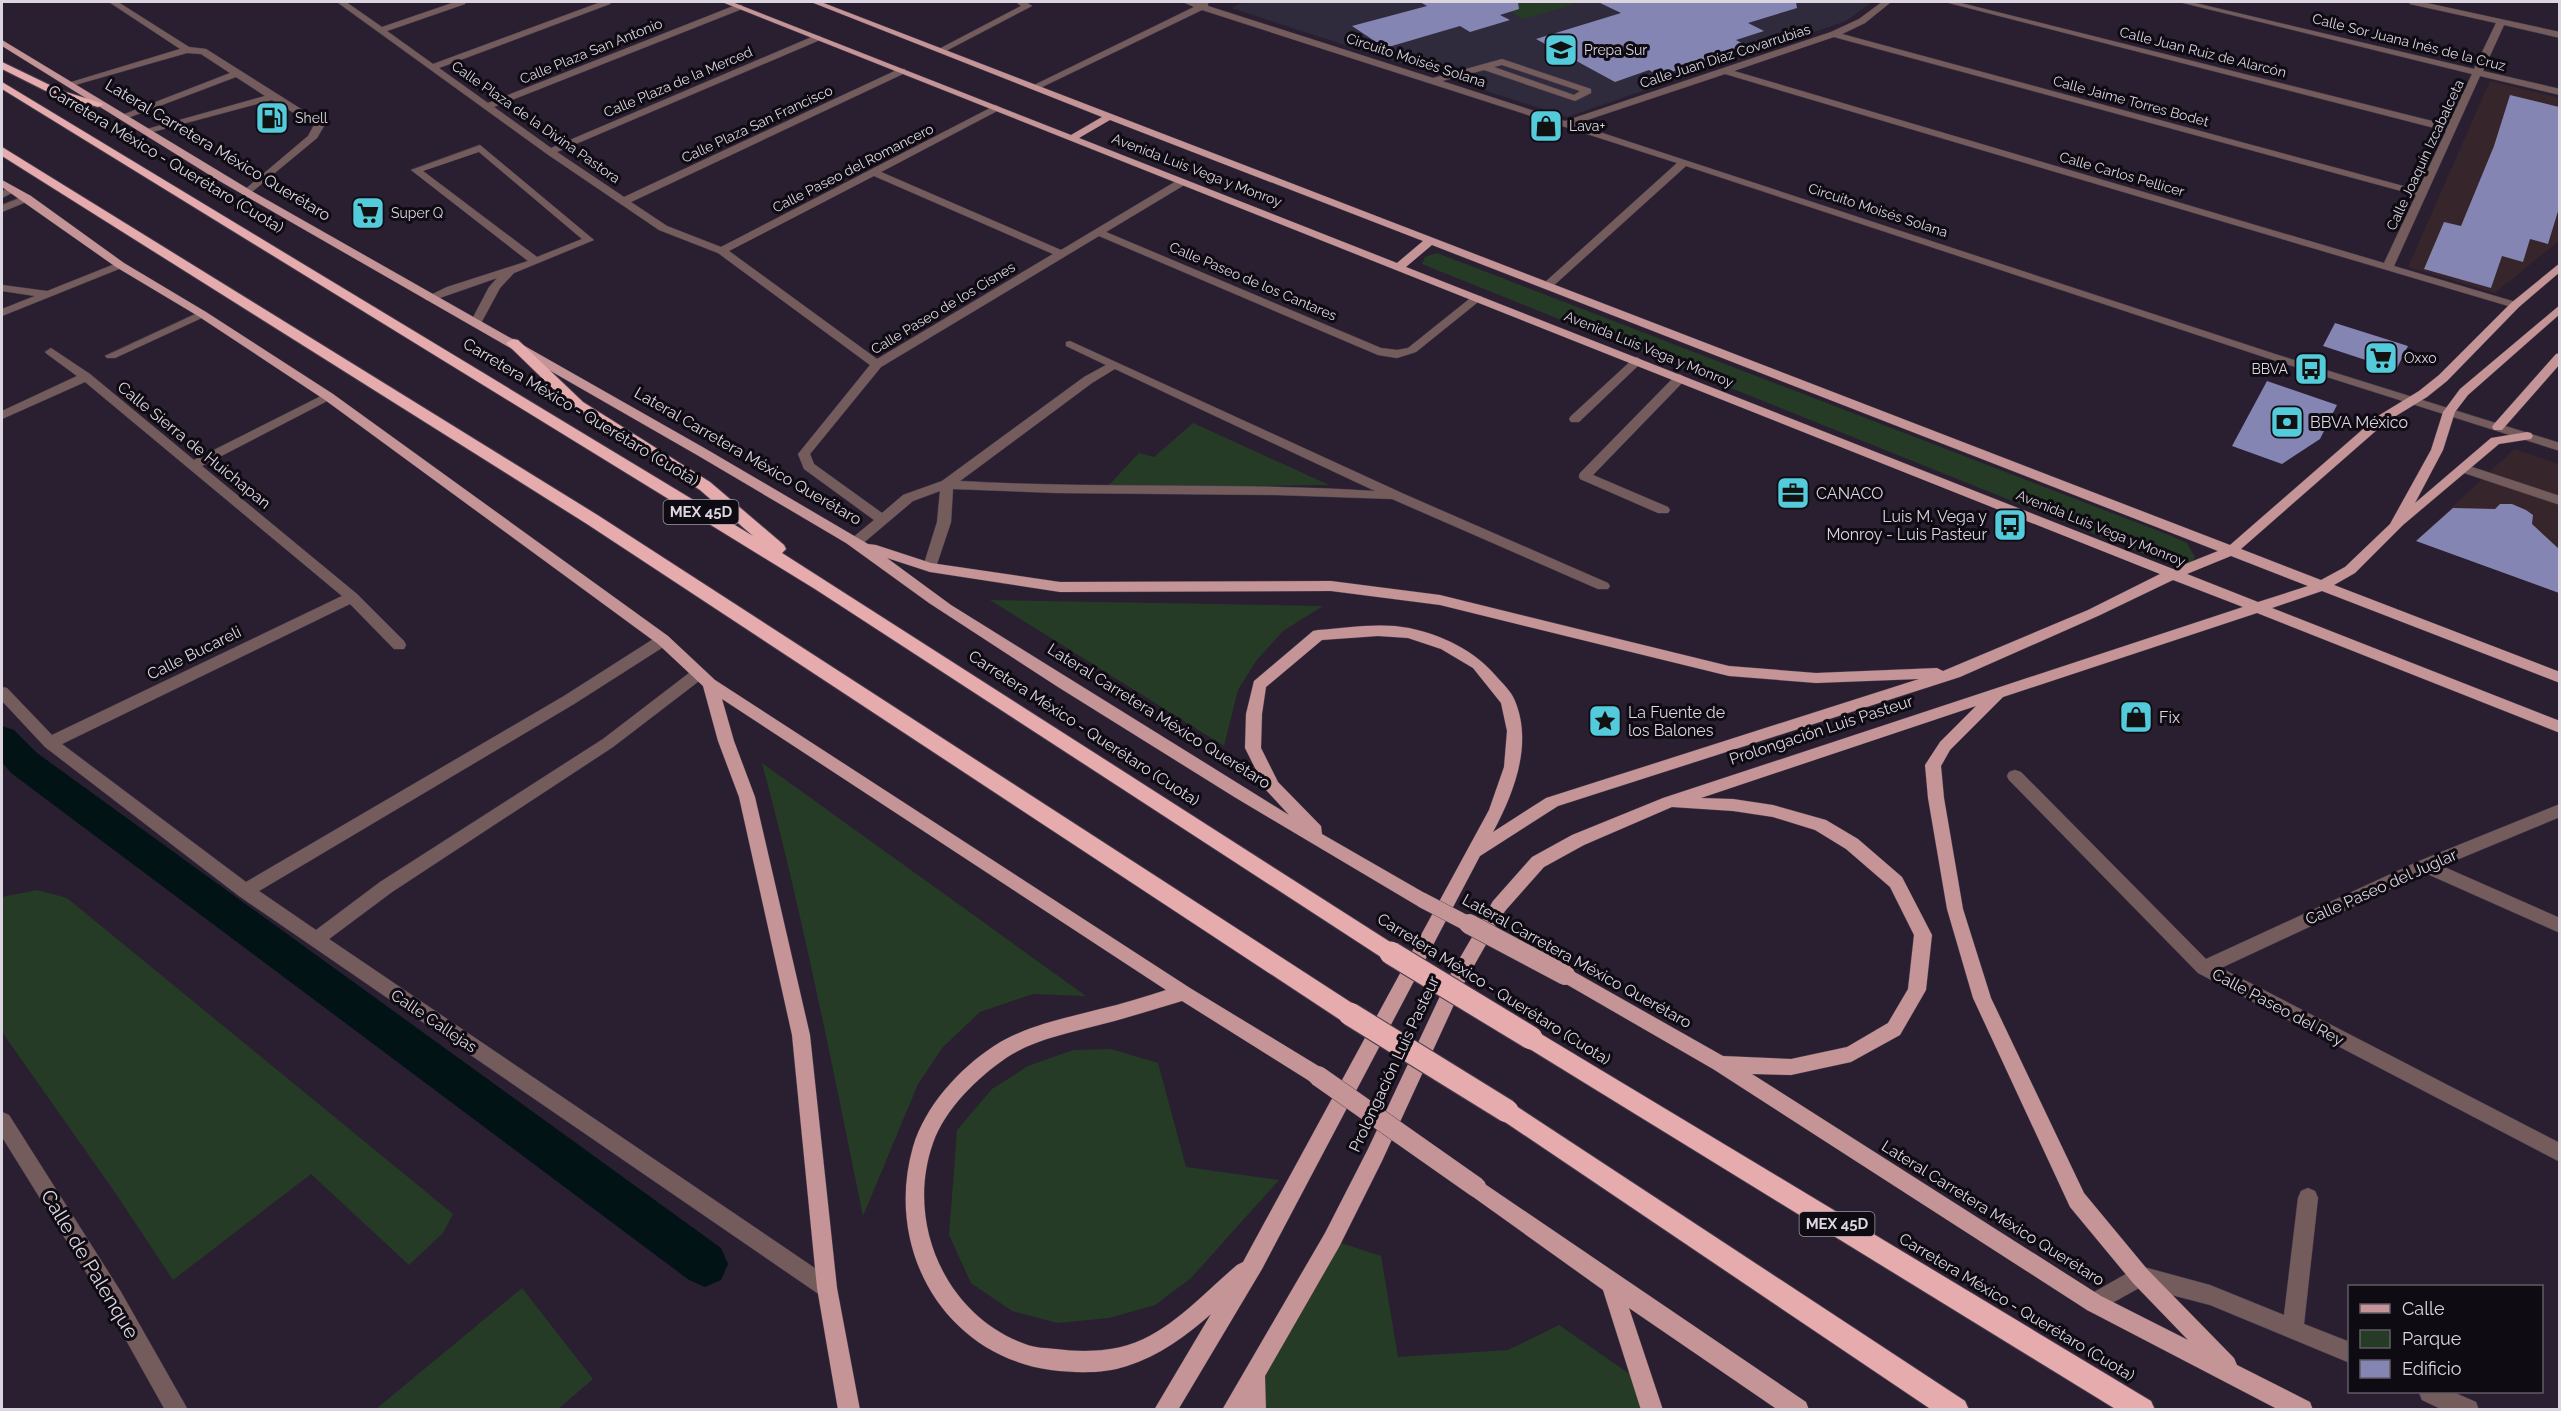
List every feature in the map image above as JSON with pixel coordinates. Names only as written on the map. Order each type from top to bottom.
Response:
[{"type":"highway","points":[[2,65],[56,92],[98,104]]},
{"type":"highway","name":"Carretera México - Querétaro (Cuota)","points":[[2,85],[821,585],[1391,953],[2142,1410]]},
{"type":"highway","points":[[2,151],[593,520],[1350,1014],[1507,1111],[1956,1410]]},
{"type":"highway","points":[[513,344],[578,405],[705,486],[821,585]]},
{"type":"main road","name":"Avenida Luis Vega y Monroy","points":[[726,2],[2559,727]]},
{"type":"main road","name":"Avenida Luis Vega y Monroy","points":[[815,2],[2559,678]]},
{"type":"main road","name":"Lateral Carretera México Querétaro","points":[[2,43],[98,104],[248,193],[856,542],[941,605],[1332,849],[1422,900],[1565,975],[1719,1064],[2094,1303],[2302,1410]]},
{"type":"main road","points":[[1071,139],[1110,116]]},
{"type":"main road","points":[[2,183],[7,192],[27,198],[120,265],[202,314],[329,398],[663,640],[704,679],[1184,993],[1318,1076],[1611,1283],[1798,1410]]},
{"type":"main road","points":[[1398,268],[1431,240]]},
{"type":"main road","name":"Prolongación Luis Pasteur","points":[[1165,1410],[1255,1262],[1477,851],[1552,802],[1955,673],[2231,550],[2382,419],[2443,378],[2515,305],[2559,266]]},
{"type":"main road","name":"Prolongación Luis Pasteur","points":[[1233,1410],[1254,1370],[1332,1240],[1375,1155],[1456,980],[1500,906],[1538,862],[1578,840],[1669,802],[2322,586],[2350,570],[2395,527],[2437,450],[2449,412],[2464,392],[2559,308]]},
{"type":"main road","points":[[2498,427],[2559,356]]},
{"type":"main road","points":[[2395,527],[2495,441],[2527,436]]},
{"type":"main road","points":[[856,542],[930,567],[1060,587],[1331,586],[1440,600],[1729,671],[1816,678],[1955,673]]},
{"type":"main road","points":[[1332,849],[1272,786],[1253,748],[1254,714],[1259,685],[1318,635],[1378,632],[1408,633],[1446,645],[1478,664],[1508,701],[1515,731],[1512,767],[1497,810],[1477,851]]},
{"type":"main road","points":[[704,679],[747,797],[801,1035],[827,1287],[849,1410]]},
{"type":"main road","points":[[1999,693],[1945,746],[1933,765],[1936,798],[1955,909],[1982,998],[2076,1200],[2140,1276],[2235,1374]]},
{"type":"main road","points":[[1669,802],[1763,809],[1820,825],[1852,844],[1896,882],[1923,935],[1917,990],[1894,1029],[1851,1054],[1791,1067],[1719,1064]]},
{"type":"main road","points":[[1184,993],[1101,1017],[1055,1026],[1011,1045],[974,1073],[944,1104],[923,1145],[913,1194],[919,1244],[939,1292],[976,1330],[1024,1355],[1077,1363],[1127,1356],[1175,1332],[1255,1262]]},
{"type":"main road","points":[[1611,1283],[1652,1410]]},
{"type":"main road","points":[[1254,1370],[1255,1410]]},
{"type":"street","points":[[113,2],[187,50]]},
{"type":"street","name":"Calle Plaza de la Divina Pastora","points":[[341,2],[550,152],[663,228],[722,251],[877,364]]},
{"type":"street","points":[[382,30],[462,2]]},
{"type":"street","points":[[434,67],[606,2]]},
{"type":"street","points":[[941,50],[1028,6],[1020,2]]},
{"type":"street","name":"Circuito Moisés Solana","points":[[1187,2],[1684,162],[2271,356],[2559,447]]},
{"type":"street","points":[[1035,87],[1202,6],[1220,2]]},
{"type":"street","name":"Calle Juan Díaz Covarrubias","points":[[1565,124],[1834,34],[1862,21],[1887,2]]},
{"type":"street","name":"Calle Juan Ruiz de Alarcón","points":[[1949,2],[2451,129]]},
{"type":"street","name":"Calle Sor Juana Inés de la Cruz","points":[[2183,2],[2559,92]]},
{"type":"street","points":[[2413,2],[2559,35]]},
{"type":"street","name":"Calle Plaza San Antonio","points":[[488,106],[739,7]]},
{"type":"street","name":"Calle Joaquín Izcabalceta","points":[[2388,267],[2500,21]]},
{"type":"street","name":"Calle Jaime Torres Bodet","points":[[1834,34],[2421,194]]},
{"type":"street","name":"Calle Plaza de la Merced","points":[[550,152],[817,38]]},
{"type":"street","points":[[71,85],[187,50],[203,51],[319,126],[312,138],[248,193]]},
{"type":"street","points":[[1433,81],[1482,66],[1502,62],[1588,91],[1575,98],[1482,66]]},
{"type":"street","name":"Calle Carlos Pellicer","points":[[1722,70],[2515,305]]},
{"type":"street","name":"Calle Plaza San Francisco","points":[[624,201],[902,71]]},
{"type":"street","points":[[122,117],[238,73]]},
{"type":"street","points":[[145,130],[273,97]]},
{"type":"street","name":"Calle Paseo del Romancero","points":[[722,251],[876,173],[996,108]]},
{"type":"street","points":[[430,298],[460,284],[510,271],[589,240],[480,148],[416,170],[535,261]]},
{"type":"street","points":[[1547,286],[1684,162]]},
{"type":"street","points":[[876,173],[1061,254]]},
{"type":"street","name":"Calle Paseo de los Cisnes","points":[[882,519],[809,466],[804,454],[877,364],[1182,182]]},
{"type":"street","points":[[2,208],[27,198]]},
{"type":"street","name":"Calle Paseo de los Cantares","points":[[1098,232],[1378,351],[1397,354],[1412,350],[1477,298]]},
{"type":"street","points":[[2,313],[120,265]]},
{"type":"street","points":[[476,323],[495,287],[510,271]]},
{"type":"street","points":[[2,288],[48,294]]},
{"type":"street","points":[[111,356],[202,314]]},
{"type":"street","points":[[1070,344],[1399,497],[1603,586]]},
{"type":"street","name":"Calle Sierra de Huichapan","points":[[51,352],[86,377],[352,597],[399,645]]},
{"type":"street","points":[[1575,419],[1637,361]]},
{"type":"street","points":[[856,542],[908,498],[947,484],[1088,380],[1114,365]]},
{"type":"street","points":[[2,415],[86,377]]},
{"type":"street","points":[[1663,510],[1585,476],[1680,378]]},
{"type":"street","points":[[194,466],[329,398]]},
{"type":"street","points":[[2463,468],[2559,501]]},
{"type":"street","points":[[947,484],[1012,489],[1325,490],[1399,497]]},
{"type":"street","points":[[930,567],[944,522],[947,484]]},
{"type":"street","name":"Calle Bucareli","points":[[50,742],[352,597]]},
{"type":"street","points":[[245,891],[568,700],[663,640]]},
{"type":"street","points":[[315,940],[386,887],[704,679]]},
{"type":"street","name":"Calle Callejas","points":[[2,692],[50,742],[245,891],[827,1287]]},
{"type":"street","name":"Calle Paseo del Rey","points":[[2015,776],[2204,968],[2559,1153]]},
{"type":"street","name":"Calle Paseo del Juglar","points":[[2204,968],[2425,866],[2559,810]]},
{"type":"street","points":[[2425,866],[2559,926]]},
{"type":"street","name":"Calle de Palenque","points":[[2,1121],[114,1299],[177,1410]]},
{"type":"street","points":[[2293,1329],[2308,1198]]},
{"type":"street","points":[[2094,1303],[2140,1276],[2210,1295],[2348,1353]]},
{"type":"street","points":[[2432,1393],[2468,1410]]},
{"type":"shaded area","name":"Prepa Sur","points":[[1244,2],[1872,2],[1846,21],[1567,117],[1231,8]]},
{"type":"shaded area","points":[[2490,81],[2559,98],[2559,241],[2495,293],[2408,267]]},
{"type":"shaded area","points":[[2514,449],[2559,464],[2559,593],[2416,541]]},
{"type":"green space","points":[[1492,2],[1574,2],[1578,3],[1524,19]]},
{"type":"green space","points":[[1437,253],[2169,535],[2187,543],[2195,557],[2187,565],[2169,564],[1422,264],[1425,257]]},
{"type":"green space","points":[[1193,423],[1329,485],[1106,488],[1139,453],[1154,457]]},
{"type":"green space","points":[[990,600],[1323,606],[1283,631],[1256,661],[1238,690],[1224,746]]},
{"type":"green space","points":[[762,763],[1086,996],[1033,994],[980,1012],[943,1047],[918,1084],[863,1216],[803,932]]},
{"type":"green space","points":[[37,890],[67,898],[453,1214],[443,1233],[409,1265],[311,1174],[173,1280],[114,1191],[2,1032],[2,897]]},
{"type":"green space","points":[[1111,1049],[1158,1063],[1186,1167],[1279,1180],[1191,1278],[1155,1305],[1109,1318],[1057,1323],[1012,1311],[971,1283],[949,1235],[957,1130],[992,1089],[1028,1066],[1073,1050]]},
{"type":"green space","points":[[1332,1240],[1381,1256],[1398,1357],[1508,1350],[1559,1325],[1644,1384],[1652,1409],[1255,1409],[1254,1370]]},
{"type":"green space","points":[[522,1288],[593,1379],[558,1409],[376,1409]]},
{"type":"building","points":[[1420,2],[1518,2],[1519,9],[1500,15],[1510,20],[1470,32],[1460,26],[1385,48],[1352,26],[1427,6]]},
{"type":"building","points":[[1598,2],[1796,2],[1797,8],[1748,23],[1764,31],[1736,40],[1749,47],[1659,76],[1649,70],[1615,82],[1536,39],[1621,13]]},
{"type":"building","points":[[2510,95],[2559,107],[2559,208],[2548,244],[2530,239],[2523,262],[2502,256],[2491,288],[2424,269],[2444,222],[2461,226],[2494,146]]},
{"type":"building","name":"Oxxo","points":[[2335,323],[2408,346],[2396,370],[2323,346]]},
{"type":"building","name":"BBVA México","points":[[2267,381],[2337,405],[2320,439],[2282,464],[2232,446]]},
{"type":"building","points":[[2500,504],[2512,504],[2533,515],[2532,524],[2559,549],[2559,593],[2416,541],[2453,508],[2495,509]]},
{"type":"waterway","points":[[2,739],[24,763],[705,1264]]},
{"type":"place","name":"Prepa Sur","points":[[1561,50]]},
{"type":"place","name":"Shell","points":[[272,118]]},
{"type":"place","name":"Lava+","points":[[1546,126]]},
{"type":"place","name":"Super Q","points":[[368,213]]},
{"type":"place","name":"Oxxo","points":[[2381,358]]},
{"type":"place","name":"BBVA","points":[[2311,369]]},
{"type":"place","name":"BBVA México","points":[[2287,422]]},
{"type":"place","name":"CANACO","points":[[1793,493]]},
{"type":"place","name":"Luis M. Vega y Monroy - Luis Pasteur","points":[[2010,525]]},
{"type":"place","name":"Fix","points":[[2136,717]]},
{"type":"place","name":"La Fuente de los Balones","points":[[1605,721]]}]
